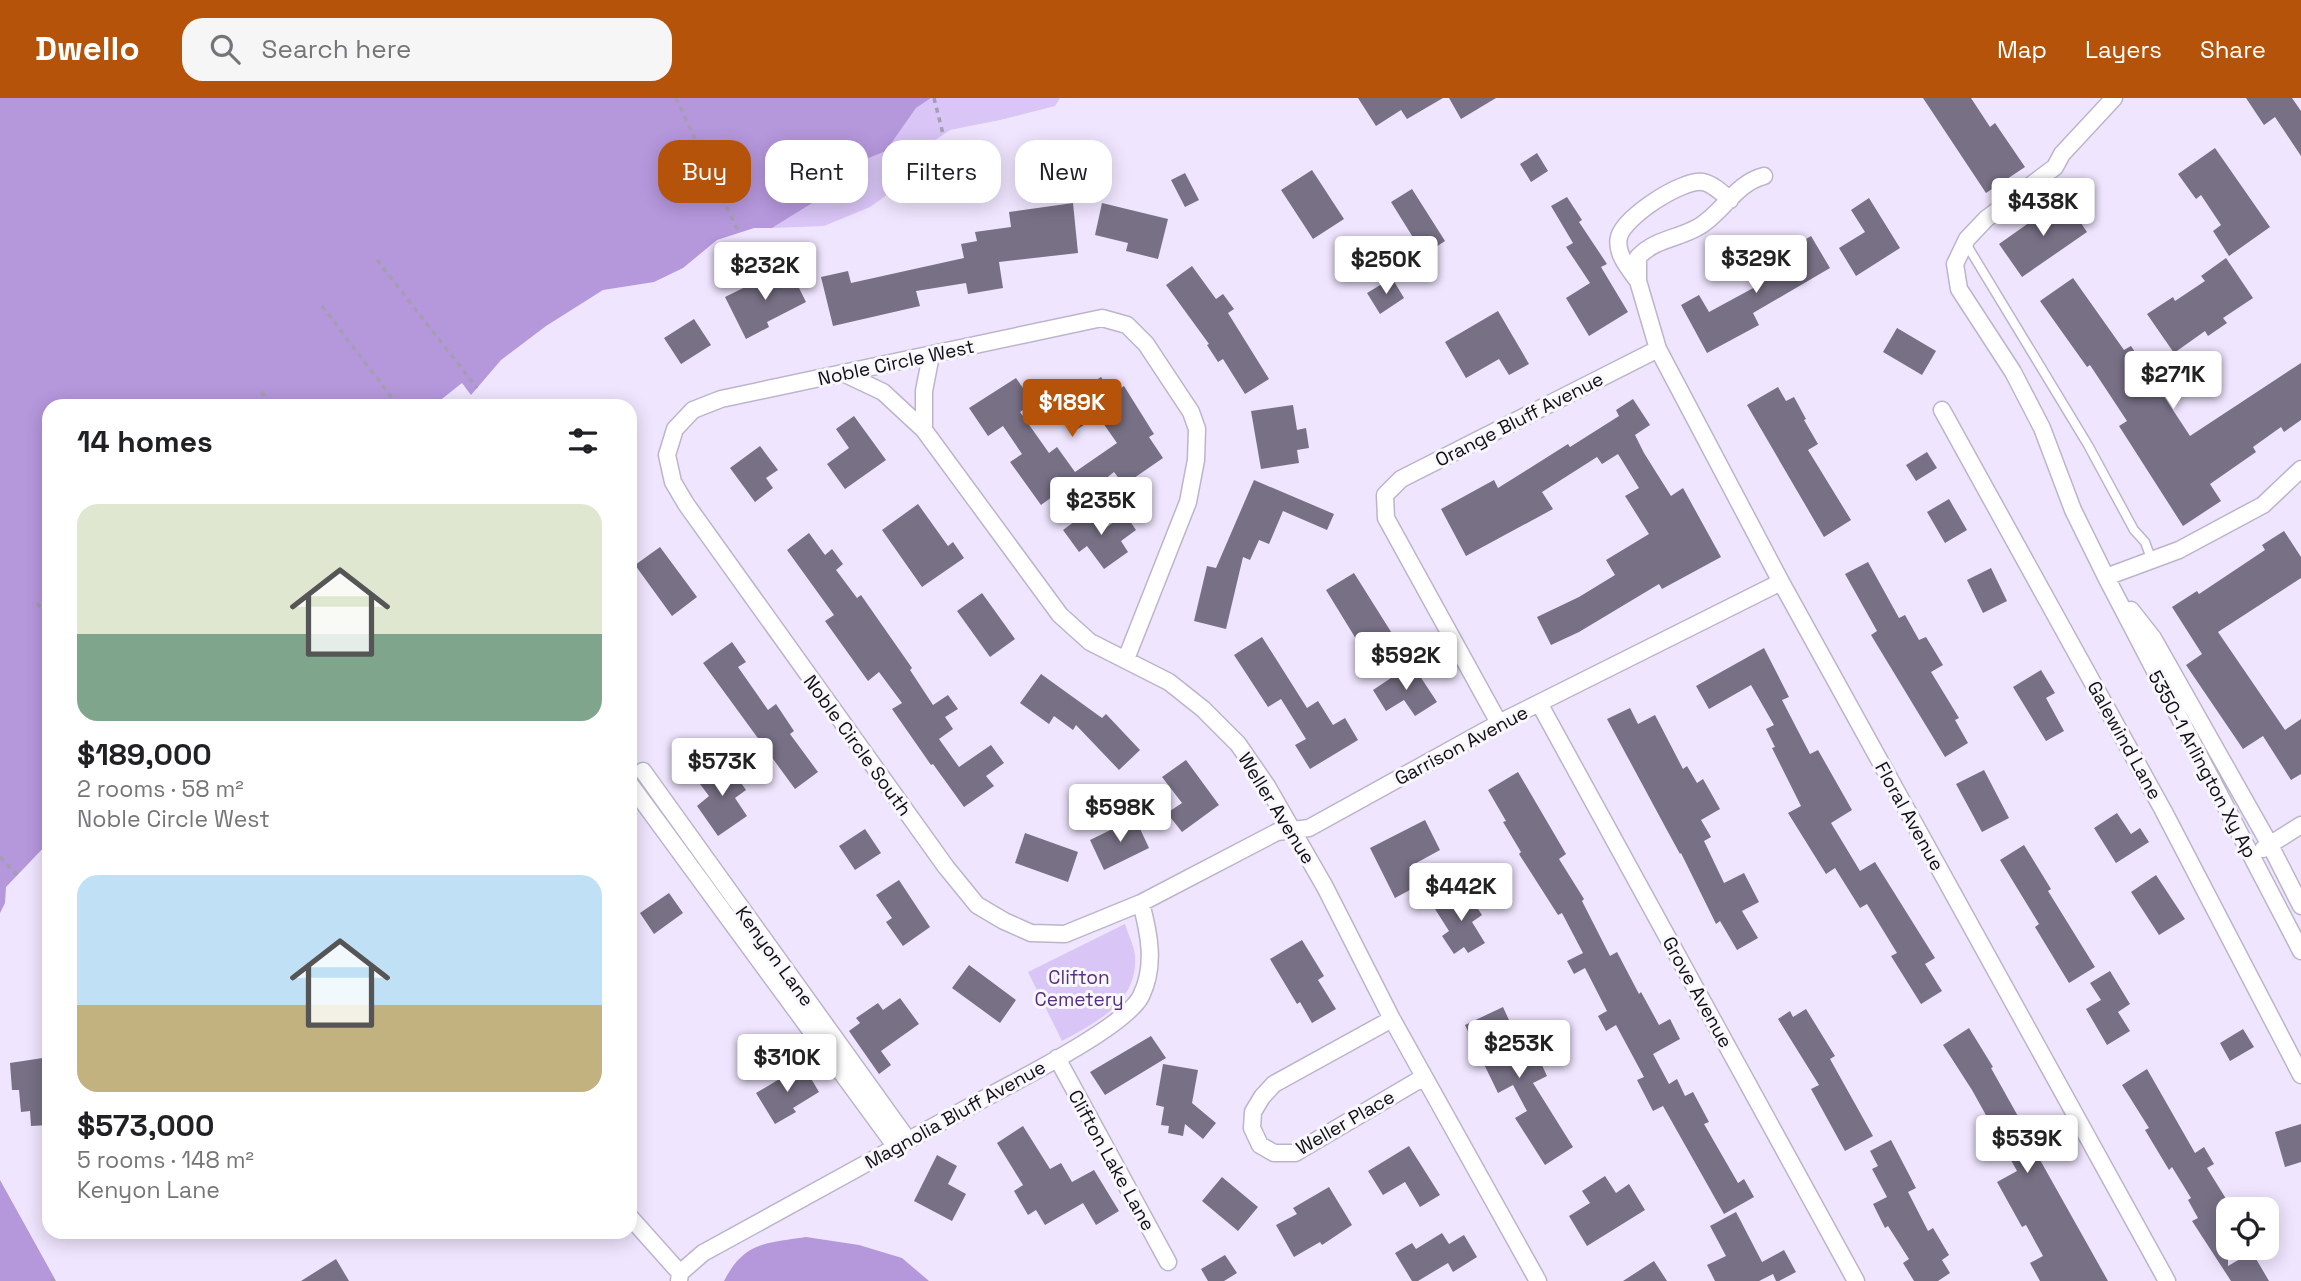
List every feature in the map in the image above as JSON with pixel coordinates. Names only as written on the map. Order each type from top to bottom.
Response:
[{"type":"street","name":"5350-1 Arlington Xy Ap","points":[[2114,98],[2062,154],[2055,167],[1986,219],[1965,242],[1955,264],[1959,289],[2013,372],[2042,428],[2073,510],[2106,577],[2301,951]]},
{"type":"street","points":[[1638,281],[1638,257],[1646,248],[1657,242],[1683,236],[1703,224],[1740,188],[1754,178],[1764,176]]},
{"type":"street","name":"Floral Avenue","points":[[1730,200],[1704,182],[1685,184],[1625,224],[1619,236],[1618,245],[1627,266],[1638,281],[1658,349],[1781,582],[2167,1281]]},
{"type":"street","name":"Noble Circle West","points":[[675,429],[693,410],[721,399],[1102,318],[1127,326],[1146,344],[1191,412],[1197,429],[1196,460],[1188,502],[1126,659]]},
{"type":"street","name":"Orange Bluff Avenue","points":[[1499,723],[1386,517],[1385,495],[1401,480],[1658,349]]},
{"type":"street","points":[[924,430],[924,391],[931,355]]},
{"type":"street","name":"Weller Avenue","points":[[845,374],[883,392],[924,430],[1060,615],[1090,642],[1169,682],[1203,709],[1238,744],[1325,887],[1392,1019],[1538,1281]]},
{"type":"street","name":"Galewind Lane","points":[[1942,410],[2163,810],[2301,1074]]},
{"type":"street","name":"Noble Circle South","points":[[675,429],[667,455],[673,482],[686,504],[946,867],[977,905],[1031,933],[1065,934],[1141,903]]},
{"type":"street","points":[[2106,577],[2179,550],[2263,505],[2301,469]]},
{"type":"street","name":"5350-1 Arlington Xy Ap","points":[[2106,577],[2153,638],[2270,845],[2301,906]]},
{"type":"street","name":"Garrison Avenue","points":[[1141,903],[1277,832],[1309,828],[1499,723],[1781,582]]},
{"type":"street","name":"Grove Avenue","points":[[1539,703],[1856,1281]]},
{"type":"street","name":"Kenyon Lane","points":[[643,771],[902,1144]]},
{"type":"street","points":[[637,793],[902,1144]]},
{"type":"street","points":[[2251,856],[2301,825]]},
{"type":"street","name":"Magnolia Bluff Avenue","points":[[679,1277],[704,1253],[1057,1058],[1118,1021],[1141,998],[1150,970],[1149,936],[1141,903]]},
{"type":"street","name":"Weller Place","points":[[1392,1019],[1273,1084],[1253,1112],[1252,1128],[1260,1145],[1274,1153],[1295,1153],[1424,1077]]},
{"type":"street","name":"Clifton Lake Lane","points":[[1057,1058],[1168,1262]]},
{"type":"street","points":[[637,1226],[679,1277]]},
{"type":"lane","points":[[1965,242],[2088,445],[2134,530],[2145,542],[2152,561]]},
{"type":"path","points":[[676,98],[739,233]]},
{"type":"path","points":[[934,98],[943,134]]},
{"type":"path","points":[[377,260],[477,388]]},
{"type":"path","points":[[322,306],[393,399]]},
{"type":"path","points":[[261,392],[266,399]]},
{"type":"path","points":[[37,603],[42,609]]},
{"type":"path","points":[[0,857],[17,875]]},
{"type":"green space","points":[[931,98],[1060,98],[1055,106],[950,130],[936,140],[894,140],[916,108]]},
{"type":"green space","points":[[882,153],[882,198],[870,207],[824,226],[772,228],[812,203],[868,203],[868,158]]},
{"type":"green space","name":"Clifton Cemetery","points":[[1125,924],[1135,956],[1130,986],[1113,1009],[1062,1041],[1028,972]]},
{"type":"shaded area","points":[[0,98],[931,98],[916,108],[894,140],[882,140],[882,153],[868,158],[868,140],[765,140],[765,203],[812,203],[772,228],[754,228],[717,240],[683,268],[654,282],[603,290],[546,326],[501,360],[471,395],[462,383],[442,399],[42,399],[42,849],[6,887],[5,903],[0,913]]},
{"type":"shaded area","points":[[0,1180],[56,1281],[0,1281]]},
{"type":"shaded area","points":[[806,1237],[859,1245],[902,1258],[929,1281],[724,1281],[732,1268],[748,1252],[768,1243]]},
{"type":"building","points":[[1358,98],[1443,98],[1407,119],[1401,110],[1376,126]]},
{"type":"building","points":[[1449,98],[1496,98],[1461,119]]},
{"type":"building","points":[[1923,98],[1971,98],[1990,127],[1995,123],[2025,167],[1986,193]]},
{"type":"building","points":[[2246,98],[2292,98],[2301,111],[2301,156],[2275,117],[2264,125]]},
{"type":"building","points":[[2215,148],[2270,227],[2229,256],[2213,231],[2221,225],[2201,195],[2196,199],[2178,174]]},
{"type":"building","points":[[1537,153],[1548,171],[1531,182],[1520,164]]},
{"type":"building","points":[[1312,170],[1344,219],[1313,239],[1281,190]]},
{"type":"building","points":[[1185,173],[1199,200],[1185,207],[1171,180]]},
{"type":"building","points":[[1412,189],[1445,241],[1424,255],[1391,202]]},
{"type":"building","points":[[1567,197],[1582,220],[1579,222],[1607,264],[1601,267],[1628,312],[1589,336],[1566,298],[1590,283],[1566,247],[1573,243],[1551,206]]},
{"type":"building","points":[[1869,198],[1900,248],[1856,276],[1839,248],[1865,232],[1851,210]]},
{"type":"building","points":[[2064,198],[2087,232],[2022,277],[1999,244]]},
{"type":"building","points":[[1073,203],[1078,253],[999,262],[1003,288],[968,294],[966,283],[916,291],[920,306],[833,326],[821,277],[848,271],[851,283],[964,258],[961,244],[977,241],[975,232],[1011,227],[1009,212]]},
{"type":"building","points":[[1102,203],[1168,219],[1158,259],[1126,251],[1128,243],[1095,235]]},
{"type":"building","points":[[1811,236],[1830,268],[1753,313],[1759,325],[1707,353],[1681,305],[1699,295],[1709,312],[1757,286],[1750,273]]},
{"type":"building","points":[[2226,258],[2253,298],[2223,318],[2227,323],[2208,336],[2205,331],[2174,353],[2147,314],[2173,297],[2175,301],[2205,281],[2201,276]]},
{"type":"building","points":[[1192,266],[1216,299],[1223,294],[1234,309],[1228,313],[1269,379],[1245,394],[1223,359],[1218,362],[1207,345],[1209,344],[1166,285]]},
{"type":"building","points":[[784,268],[788,276],[792,274],[806,302],[767,322],[769,327],[746,339],[725,297]]},
{"type":"building","points":[[1392,278],[1404,298],[1380,314],[1367,293]]},
{"type":"building","points":[[2073,278],[2124,350],[2131,346],[2190,436],[2301,363],[2301,420],[2284,432],[2281,427],[2253,447],[2256,452],[2210,484],[2221,501],[2183,526],[2119,426],[2127,421],[2090,365],[2087,367],[2040,301]]},
{"type":"building","points":[[1498,311],[1529,364],[1509,375],[1499,359],[1466,378],[1445,342]]},
{"type":"building","points":[[694,319],[711,345],[681,364],[664,338]]},
{"type":"building","points":[[1897,328],[1936,351],[1922,375],[1883,352]]},
{"type":"building","points":[[1101,377],[1112,394],[1124,386],[1154,434],[1149,437],[1163,458],[1124,485],[1114,472],[1074,504],[1063,489],[1041,505],[1010,462],[1022,454],[1003,426],[988,436],[969,408],[1016,378],[1025,391],[1032,386],[1040,398],[1020,412],[1049,453],[1057,447],[1075,472],[1117,443],[1098,416],[1076,430],[1060,404]]},
{"type":"building","points":[[1778,387],[1786,401],[1794,397],[1818,444],[1808,450],[1851,520],[1824,537],[1747,405]]},
{"type":"building","points":[[1633,399],[1650,425],[1635,435],[1644,453],[1671,496],[1683,488],[1721,557],[1662,589],[1659,584],[1579,632],[1551,645],[1537,617],[1579,597],[1615,575],[1606,560],[1649,534],[1625,496],[1639,488],[1618,454],[1602,464],[1597,457],[1542,492],[1553,509],[1466,556],[1441,509],[1494,480],[1498,488],[1568,444],[1570,447],[1619,416],[1616,410]]},
{"type":"building","points":[[1293,405],[1297,430],[1306,428],[1309,448],[1297,450],[1299,463],[1261,469],[1251,411]]},
{"type":"building","points":[[854,416],[886,460],[845,489],[827,464],[849,448],[836,429]]},
{"type":"building","points":[[760,446],[778,470],[766,478],[773,488],[755,502],[730,468]]},
{"type":"building","points":[[1927,452],[1937,468],[1916,481],[1906,465]]},
{"type":"building","points":[[1254,480],[1334,514],[1327,530],[1283,511],[1269,544],[1259,540],[1250,560],[1243,557],[1226,629],[1194,621],[1207,566],[1216,568]]},
{"type":"building","points":[[1949,499],[1967,530],[1945,543],[1927,512]]},
{"type":"building","points":[[918,504],[948,546],[953,542],[964,558],[922,587],[882,530]]},
{"type":"building","points":[[1090,510],[1104,529],[1125,514],[1136,530],[1121,541],[1128,552],[1104,569],[1087,546],[1079,552],[1063,530]]},
{"type":"building","points":[[2284,531],[2301,557],[2301,578],[2218,632],[2285,730],[2301,719],[2301,774],[2291,780],[2263,736],[2243,749],[2186,665],[2202,654],[2172,607],[2197,591],[2199,594],[2265,550],[2262,545]]},
{"type":"building","points":[[809,533],[825,555],[832,549],[843,564],[836,570],[857,598],[861,595],[912,668],[910,670],[933,705],[948,695],[958,709],[945,717],[953,729],[939,739],[959,767],[991,745],[1004,763],[986,776],[994,786],[964,807],[892,709],[902,703],[879,672],[868,681],[825,621],[834,615],[787,550]]},
{"type":"building","points":[[660,547],[697,597],[672,616],[637,568],[637,564]]},
{"type":"building","points":[[1868,562],[1899,618],[1905,615],[1919,640],[1926,637],[1943,665],[1931,672],[1959,718],[1955,720],[1968,743],[1945,757],[1871,635],[1877,631],[1845,574]]},
{"type":"building","points":[[1991,568],[2007,601],[1983,613],[1967,580]]},
{"type":"building","points":[[1354,573],[1393,635],[1364,652],[1326,590]]},
{"type":"building","points":[[982,593],[1015,639],[990,657],[957,611]]},
{"type":"building","points":[[1262,637],[1307,708],[1318,701],[1333,725],[1345,718],[1358,740],[1310,769],[1295,745],[1306,739],[1281,699],[1268,707],[1234,655]]},
{"type":"building","points":[[732,642],[746,662],[738,667],[768,710],[776,704],[794,731],[790,734],[818,772],[795,789],[703,663]]},
{"type":"building","points":[[1764,648],[1789,697],[1782,700],[1810,754],[1818,750],[1852,810],[1831,823],[1860,871],[1875,862],[1935,958],[1925,964],[1942,991],[1921,1004],[1891,956],[1897,953],[1867,904],[1860,908],[1835,868],[1826,874],[1788,813],[1801,806],[1772,748],[1775,747],[1766,729],[1774,725],[1751,685],[1709,709],[1696,686]]},
{"type":"building","points":[[1412,664],[1437,702],[1415,716],[1404,700],[1386,711],[1373,690]]},
{"type":"building","points":[[2041,670],[2055,693],[2046,698],[2064,731],[2046,741],[2013,687]]},
{"type":"building","points":[[1041,674],[1102,718],[1106,714],[1140,750],[1119,770],[1076,725],[1073,730],[1054,716],[1049,724],[1020,703]]},
{"type":"building","points":[[1630,708],[1638,724],[1655,715],[1683,769],[1687,766],[1697,783],[1703,779],[1720,809],[1701,820],[1711,837],[1704,841],[1724,883],[1744,873],[1759,902],[1742,911],[1758,938],[1737,950],[1720,921],[1716,924],[1681,853],[1607,719]]},
{"type":"building","points":[[725,760],[746,790],[735,798],[747,816],[718,836],[697,806],[709,796],[697,780]]},
{"type":"building","points":[[1186,760],[1219,805],[1182,832],[1167,813],[1182,803],[1162,777]]},
{"type":"building","points":[[1984,770],[2009,818],[1982,832],[1956,784]]},
{"type":"building","points":[[1518,772],[1566,854],[1559,859],[1584,899],[1582,901],[1610,956],[1617,952],[1659,1025],[1670,1019],[1680,1039],[1653,1054],[1669,1084],[1677,1079],[1685,1096],[1693,1092],[1709,1122],[1704,1124],[1738,1183],[1744,1179],[1754,1197],[1724,1214],[1663,1106],[1653,1111],[1637,1080],[1644,1077],[1616,1025],[1606,1031],[1598,1016],[1607,1011],[1585,968],[1574,974],[1567,961],[1583,953],[1562,913],[1558,915],[1519,854],[1521,852],[1503,822],[1506,821],[1488,790]]},
{"type":"building","points":[[2117,813],[2131,834],[2140,828],[2149,842],[2116,863],[2094,828]]},
{"type":"building","points":[[1135,818],[1149,848],[1104,870],[1090,840]]},
{"type":"building","points":[[1425,820],[1440,850],[1409,867],[1419,885],[1395,898],[1370,848]]},
{"type":"building","points":[[865,829],[881,853],[855,870],[839,846]]},
{"type":"building","points":[[1025,833],[1078,852],[1068,882],[1015,863]]},
{"type":"building","points":[[2024,845],[2051,889],[2048,891],[2095,967],[2069,983],[2035,927],[2039,924],[2000,860]]},
{"type":"building","points":[[2156,875],[2185,919],[2159,935],[2131,892]]},
{"type":"building","points":[[899,880],[930,927],[903,946],[886,922],[892,918],[876,895]]},
{"type":"building","points":[[1465,889],[1482,915],[1472,922],[1485,943],[1468,953],[1464,947],[1454,954],[1442,936],[1449,931],[1435,909]]},
{"type":"building","points":[[669,893],[683,913],[654,934],[640,913]]},
{"type":"building","points":[[1302,940],[1324,976],[1318,980],[1336,1009],[1312,1023],[1300,1002],[1297,1004],[1270,959]]},
{"type":"building","points":[[969,965],[1016,1000],[1000,1023],[952,988]]},
{"type":"building","points":[[2110,971],[2130,1004],[2118,1012],[2130,1031],[2107,1045],[2086,1009],[2101,1000],[2090,983]]},
{"type":"building","points":[[900,998],[919,1024],[881,1051],[891,1065],[879,1074],[849,1031],[860,1023],[856,1018],[878,1003],[883,1010]]},
{"type":"building","points":[[1503,1007],[1514,1031],[1520,1028],[1532,1052],[1535,1050],[1547,1076],[1533,1083],[1573,1147],[1545,1165],[1515,1118],[1527,1111],[1513,1085],[1498,1093],[1465,1025]]},
{"type":"building","points":[[1806,1009],[1835,1056],[1830,1059],[1873,1136],[1845,1151],[1811,1089],[1819,1085],[1778,1019],[1790,1011],[1793,1017]]},
{"type":"building","points":[[1969,1028],[1993,1067],[1991,1068],[2037,1150],[2035,1151],[2108,1281],[2040,1281],[2030,1263],[2043,1256],[2026,1225],[2022,1227],[1997,1182],[2017,1171],[1972,1090],[1943,1045]]},
{"type":"building","points":[[2243,1029],[2254,1047],[2230,1061],[2220,1043]]},
{"type":"building","points":[[1151,1036],[1166,1058],[1105,1095],[1090,1072]]},
{"type":"building","points":[[42,1058],[42,1125],[31,1126],[30,1111],[21,1112],[19,1090],[12,1090],[10,1063]]},
{"type":"building","points":[[1163,1064],[1198,1070],[1192,1103],[1216,1123],[1203,1139],[1185,1124],[1183,1136],[1168,1133],[1169,1126],[1161,1125],[1164,1107],[1156,1105]]},
{"type":"building","points":[[803,1065],[819,1092],[793,1108],[796,1112],[775,1124],[756,1093]]},
{"type":"building","points":[[2147,1069],[2195,1153],[2204,1147],[2214,1164],[2207,1168],[2225,1197],[2216,1197],[2216,1258],[2192,1221],[2198,1218],[2188,1200],[2191,1198],[2172,1167],[2169,1170],[2145,1130],[2149,1128],[2122,1085]]},
{"type":"building","points":[[2301,1124],[2301,1162],[2285,1167],[2275,1132]]},
{"type":"building","points":[[1023,1126],[1050,1169],[1061,1163],[1072,1182],[1094,1170],[1119,1211],[1096,1225],[1083,1203],[1045,1225],[1036,1210],[1028,1215],[1014,1191],[1023,1185],[997,1143]]},
{"type":"building","points":[[1891,1140],[1916,1188],[1908,1192],[1928,1231],[1933,1228],[1949,1255],[1942,1260],[1950,1273],[1938,1281],[1914,1281],[1903,1263],[1909,1259],[1888,1226],[1885,1228],[1873,1204],[1887,1197],[1872,1169],[1878,1166],[1870,1151]]},
{"type":"building","points":[[1409,1146],[1440,1195],[1420,1207],[1405,1182],[1383,1195],[1368,1171]]},
{"type":"building","points":[[937,1155],[957,1166],[948,1184],[966,1194],[952,1221],[914,1201]]},
{"type":"building","points":[[1605,1176],[1616,1193],[1629,1184],[1645,1210],[1587,1246],[1569,1216],[1590,1203],[1582,1191]]},
{"type":"building","points":[[1222,1177],[1258,1207],[1238,1231],[1202,1201]]},
{"type":"building","points":[[1329,1187],[1352,1225],[1322,1245],[1320,1242],[1294,1257],[1276,1225],[1297,1214],[1293,1208]]},
{"type":"building","points":[[1736,1212],[1762,1262],[1784,1250],[1796,1272],[1779,1281],[1776,1281],[1773,1274],[1759,1281],[1715,1281],[1707,1265],[1726,1256],[1710,1226]]},
{"type":"building","points":[[1442,1233],[1449,1244],[1464,1235],[1477,1257],[1453,1272],[1448,1263],[1418,1281],[1412,1281],[1395,1253],[1412,1243],[1416,1249]]},
{"type":"building","points":[[1225,1255],[1237,1273],[1224,1281],[1208,1281],[1201,1269]]},
{"type":"building","points":[[336,1259],[349,1281],[301,1281]]},
{"type":"building","points":[[2217,1260],[2228,1260],[2228,1266],[2238,1260],[2257,1260],[2269,1281],[2231,1281]]},
{"type":"building","points":[[1654,1261],[1667,1281],[1623,1281]]}]
